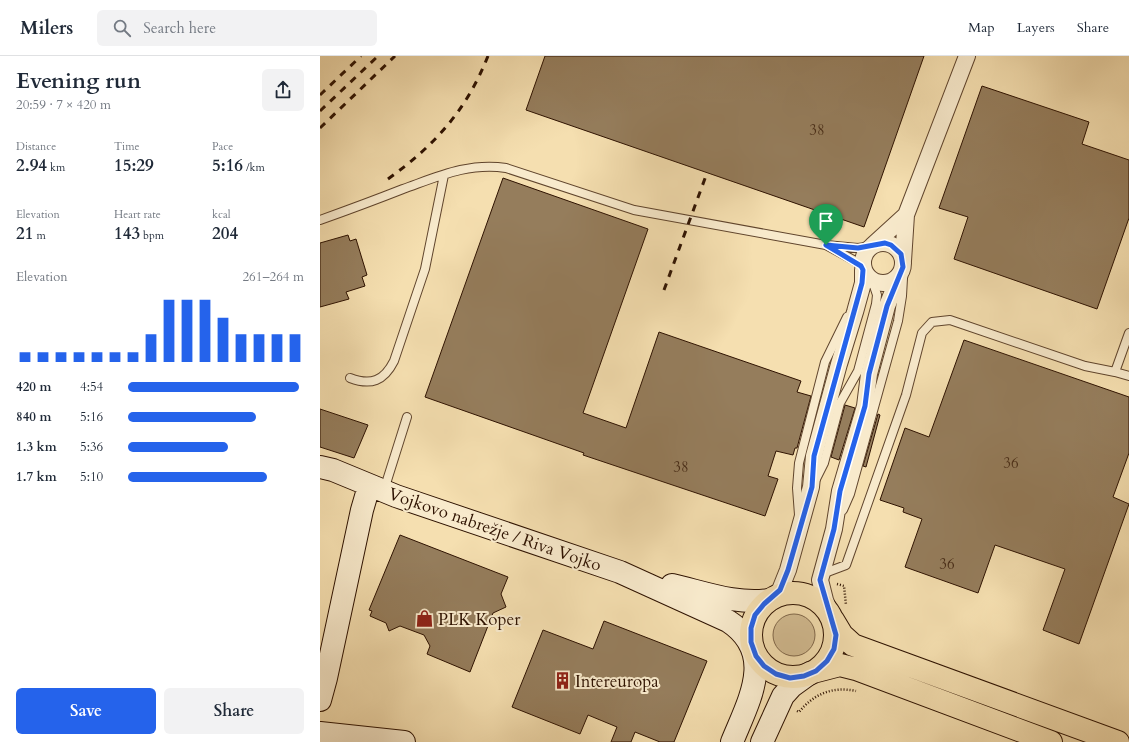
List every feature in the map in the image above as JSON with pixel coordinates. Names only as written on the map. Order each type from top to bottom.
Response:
[{"type":"main road","points":[[832,620],[836,635],[834,649],[827,661],[816,671],[804,676],[790,678],[776,674],[764,666],[756,656],[753,649],[751,642],[751,628],[755,615],[764,604],[776,596],[789,592],[803,594],[816,599],[827,609],[842,635],[853,645],[1118,742]]},
{"type":"main road","points":[[810,673],[840,665],[856,669],[1051,742]]},
{"type":"street","points":[[832,620],[820,580],[834,529],[840,491],[865,406],[869,374],[887,306],[902,267],[906,215],[966,56]]},
{"type":"street","points":[[620,572],[737,600],[756,602],[769,600],[780,590],[788,570],[812,487],[814,456],[860,294],[867,275],[863,257],[872,246],[906,215]]},
{"type":"street","points":[[867,275],[884,284],[891,282],[902,267],[901,254],[891,245],[878,244],[872,246]]},
{"type":"street","name":"Vojkovo nabrežje / Riva Vojko","points":[[320,467],[368,487],[620,572]]},
{"type":"street","name":"Vojkovo nabrežje / Riva Vojko","points":[[320,700],[368,487]]},
{"type":"street","points":[[620,572],[728,621],[741,629],[753,649],[757,671],[755,684],[732,742]]},
{"type":"street","points":[[762,742],[783,696],[792,686],[810,673]]},
{"type":"street","points":[[320,733],[404,742]]},
{"type":"lane","points":[[320,220],[444,175],[481,166],[506,168],[634,210],[826,245],[858,248],[872,246]]},
{"type":"lane","points":[[350,378],[367,382],[376,381],[389,371],[394,361],[425,269],[444,175]]},
{"type":"lane","points":[[812,487],[824,463],[840,403],[858,371],[877,296],[867,275],[857,262],[826,245]]},
{"type":"lane","points":[[799,530],[797,488],[799,463],[826,362],[833,344],[860,294]]},
{"type":"lane","points":[[822,574],[846,565],[906,395],[922,333],[932,322],[950,320],[961,322],[1085,366],[1129,376]]},
{"type":"lane","points":[[1115,372],[1129,333]]},
{"type":"lane","points":[[368,487],[407,418]]},
{"type":"path","points":[[799,712],[808,701],[823,692],[849,689],[863,693]]},
{"type":"shaded area","points":[[790,614],[798,614],[806,617],[812,623],[815,635],[812,647],[806,653],[798,656],[790,656],[782,653],[776,647],[773,639],[773,631],[776,623],[782,617]]},
{"type":"building","points":[[545,56],[924,56],[864,227],[526,110]]},
{"type":"building","points":[[982,86],[1089,122],[1082,144],[1129,160],[1129,218],[1097,309],[954,259],[968,217],[939,208]]},
{"type":"building","points":[[503,178],[648,229],[583,413],[626,428],[659,332],[801,381],[797,392],[811,396],[797,448],[795,448],[793,455],[776,451],[768,476],[778,479],[765,516],[583,455],[584,453],[425,397]]},
{"type":"building","points":[[348,235],[350,241],[356,239],[367,275],[362,277],[365,286],[346,292],[349,299],[320,307],[320,243]]},
{"type":"building","points":[[964,340],[1129,397],[1129,453],[1113,497],[1129,504],[1079,644],[1043,630],[1065,569],[995,545],[978,593],[905,567],[922,519],[903,512],[904,508],[880,500],[905,428],[929,437]]},
{"type":"building","points":[[845,405],[855,408],[839,460],[831,457]]},
{"type":"building","points":[[320,409],[368,425],[354,458],[320,447]]},
{"type":"building","points":[[878,414],[880,415],[866,467],[863,466]]},
{"type":"building","points":[[400,535],[508,577],[501,594],[506,607],[493,613],[470,672],[427,654],[430,646],[424,635],[400,626],[389,631],[386,623],[370,616],[372,611],[369,610]]},
{"type":"building","points":[[604,621],[707,661],[674,742],[660,742],[635,732],[631,742],[611,742],[617,727],[588,715],[580,734],[512,707],[543,630],[593,649]]},
{"type":"railway","points":[[320,95],[361,56]]},
{"type":"railway","points":[[320,111],[378,56]]},
{"type":"railway","points":[[320,128],[395,56]]},
{"type":"railway","points":[[388,179],[420,153],[447,125],[470,94],[488,56]]},
{"type":"railway","points":[[664,290],[707,173]]},
{"type":"place","name":"PLK Koper","points":[[425,619]]},
{"type":"place","name":"Intereuropa","points":[[562,681]]},
{"type":"route","points":[[885,243],[897,249],[901,254],[903,267],[887,306],[869,374],[865,406],[840,491],[834,529],[820,580],[836,635],[834,649],[827,661],[816,671],[804,676],[790,678],[776,674],[764,666],[756,656],[751,642],[751,628],[755,615],[764,604],[780,590],[788,570],[812,487],[814,456],[822,424],[862,283],[863,270],[861,266],[857,262],[826,245],[866,248],[885,243]]}]
